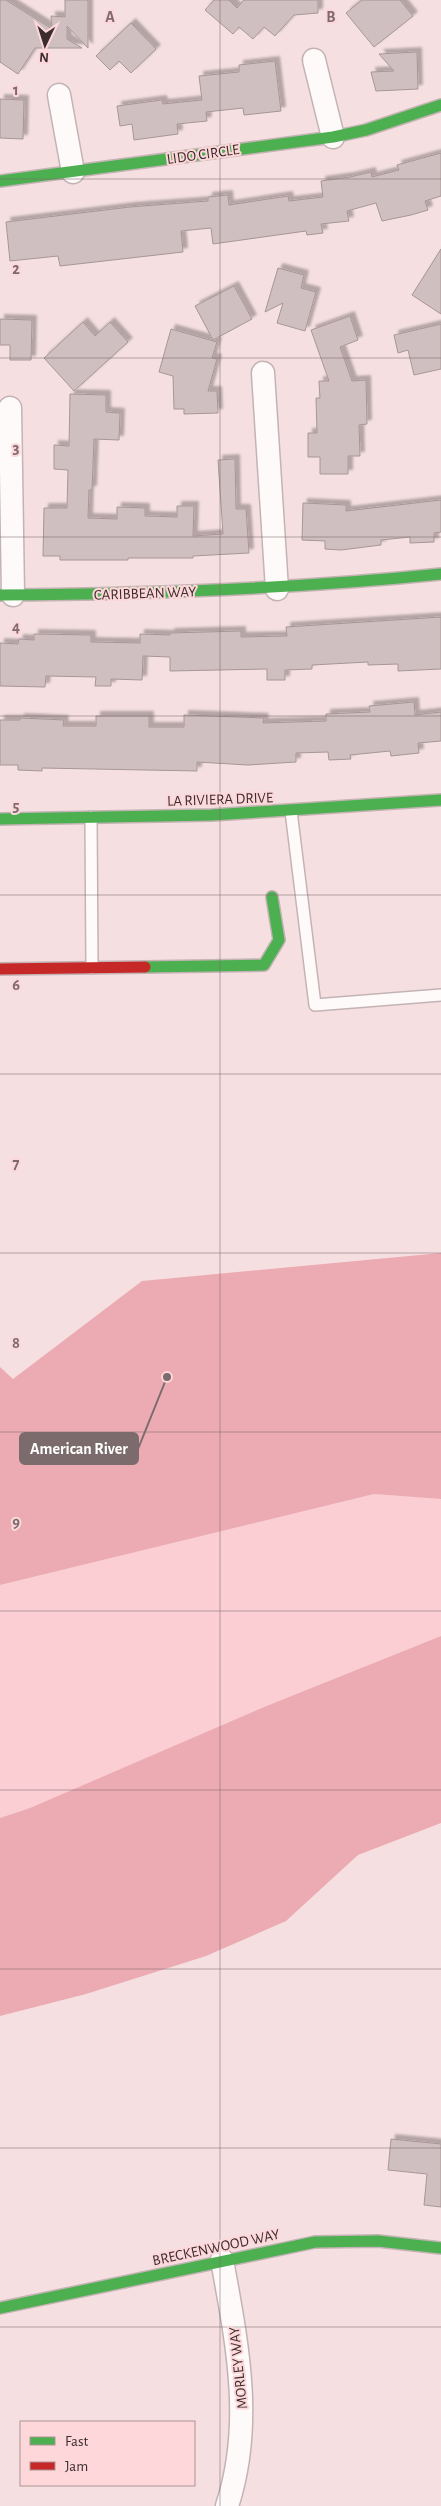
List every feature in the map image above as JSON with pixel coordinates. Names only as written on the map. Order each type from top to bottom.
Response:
[{"type":"street","points":[[314,60],[333,137]]},
{"type":"street","points":[[59,95],[73,172]]},
{"type":"street","name":"LIDO CIRCLE","points":[[0,181],[333,137],[366,130],[441,105]]},
{"type":"street","points":[[263,373],[277,589]]},
{"type":"street","name":"CARIBBEAN WAY","points":[[10,408],[6,595],[277,589],[441,574]]},
{"type":"street","name":"LA RIVIERA DRIVE","points":[[0,819],[291,811],[441,800]]},
{"type":"street","points":[[0,970],[264,965],[279,940],[272,897]]},
{"type":"street","name":"BRECKENWOOD WAY","points":[[0,2308],[315,2242],[357,2239],[407,2242],[441,2248]]},
{"type":"street","name":"MORLEY WAY","points":[[222,2260],[240,2357],[242,2394],[239,2456],[227,2506]]},
{"type":"lane","points":[[291,811],[315,1005],[441,995]]},
{"type":"lane","points":[[91,817],[92,968]]},
{"type":"shaded area","points":[[441,1253],[441,1499],[374,1494],[0,1585],[0,1367],[13,1379],[142,1281]]},
{"type":"shaded area","points":[[374,1494],[441,1499],[441,1636],[264,1707],[30,1808],[0,1818],[0,1585]]},
{"type":"shaded area","points":[[441,1636],[441,1823],[358,1855],[286,1921],[206,1956],[86,1994],[0,2016],[0,1818],[30,1808],[264,1707]]},
{"type":"building","points":[[0,0],[6,0],[52,29],[51,16],[65,17],[65,0],[88,0],[88,48],[67,26],[67,39],[82,48],[35,48],[18,74],[0,62]]},
{"type":"building","points":[[214,0],[229,0],[237,8],[244,0],[318,0],[318,13],[294,15],[275,36],[264,27],[253,39],[239,27],[233,34],[205,10]]},
{"type":"building","points":[[362,0],[400,0],[413,16],[374,47],[346,13]]},
{"type":"building","points":[[131,23],[156,49],[131,73],[119,61],[110,70],[96,56]]},
{"type":"building","points":[[417,52],[418,89],[376,91],[371,72],[394,71],[379,54]]},
{"type":"building","points":[[275,61],[281,111],[244,115],[243,108],[206,112],[207,121],[177,124],[178,134],[134,140],[132,124],[120,126],[117,106],[162,100],[163,104],[202,100],[199,76],[239,72],[239,65]]},
{"type":"building","points":[[0,99],[24,100],[23,139],[0,138]]},
{"type":"building","points":[[441,153],[441,196],[425,201],[428,210],[411,215],[382,221],[376,203],[347,211],[349,221],[321,224],[323,233],[307,235],[306,231],[213,244],[211,228],[181,231],[183,252],[60,266],[58,256],[10,261],[6,222],[130,207],[208,201],[208,197],[228,195],[229,205],[288,196],[289,201],[323,197],[321,181],[371,172],[372,177],[399,170],[397,165]]},
{"type":"building","points":[[441,249],[441,314],[412,295]]},
{"type":"building","points":[[278,268],[304,275],[301,288],[316,292],[305,331],[277,323],[283,303],[265,312]]},
{"type":"building","points":[[234,286],[252,319],[213,340],[195,306]]},
{"type":"building","points":[[350,316],[358,340],[340,347],[352,381],[366,380],[367,424],[359,425],[360,456],[348,456],[348,474],[320,474],[320,457],[308,457],[308,433],[317,433],[316,398],[320,398],[319,381],[329,381],[311,330]]},
{"type":"building","points":[[0,319],[32,320],[31,360],[10,360],[10,345],[0,345]]},
{"type":"building","points":[[83,322],[95,336],[110,322],[128,342],[74,391],[44,358]]},
{"type":"building","points":[[441,324],[441,369],[414,375],[408,350],[398,353],[394,335]]},
{"type":"building","points":[[171,329],[217,342],[212,358],[217,359],[208,391],[217,391],[218,413],[184,414],[184,409],[174,409],[173,376],[159,372]]},
{"type":"building","points":[[70,394],[106,395],[106,412],[120,413],[119,440],[94,439],[92,490],[89,490],[88,518],[117,519],[117,507],[145,508],[145,516],[177,517],[177,506],[194,506],[193,536],[223,534],[218,460],[235,459],[236,509],[246,509],[249,553],[193,556],[193,558],[128,558],[128,560],[60,560],[60,556],[43,556],[44,508],[67,508],[68,470],[54,469],[54,445],[69,446]]},
{"type":"building","points":[[441,500],[441,532],[434,533],[434,542],[410,543],[410,537],[381,540],[381,545],[341,550],[325,549],[325,541],[302,540],[303,503],[346,505],[346,511]]},
{"type":"building","points":[[441,617],[441,669],[398,671],[398,664],[368,665],[368,662],[312,665],[312,669],[285,670],[285,680],[267,680],[267,669],[170,671],[170,657],[143,656],[142,680],[111,679],[111,686],[95,686],[96,677],[46,676],[45,687],[0,686],[0,643],[18,644],[19,639],[34,640],[34,634],[91,635],[91,642],[140,643],[140,634],[170,635],[170,633],[241,631],[241,637],[287,636],[286,627]]},
{"type":"building","points":[[414,702],[415,715],[441,712],[441,741],[418,743],[419,753],[391,756],[390,751],[350,755],[351,759],[329,760],[328,752],[296,753],[296,762],[248,765],[197,762],[197,771],[42,768],[42,771],[18,770],[18,765],[0,765],[0,720],[20,720],[20,718],[64,720],[63,726],[96,726],[96,716],[149,716],[149,727],[184,727],[184,715],[264,718],[263,723],[326,721],[326,714],[370,712],[369,706]]},
{"type":"building","points":[[391,2139],[441,2144],[441,2207],[424,2205],[427,2174],[388,2170]]},
{"type":"traffic: fast","points":[[0,181],[333,137],[366,130],[441,105]]},
{"type":"traffic: fast","points":[[0,595],[220,590],[441,574]]},
{"type":"traffic: fast","points":[[0,819],[212,815],[441,800]]},
{"type":"traffic: fast","points":[[145,967],[264,965],[279,940],[272,897]]},
{"type":"traffic: fast","points":[[0,2308],[315,2242],[378,2241],[441,2248]]},
{"type":"traffic: jam","points":[[0,969],[145,967]]},
{"type":"place","name":"American River","points":[[167,1377]]}]
